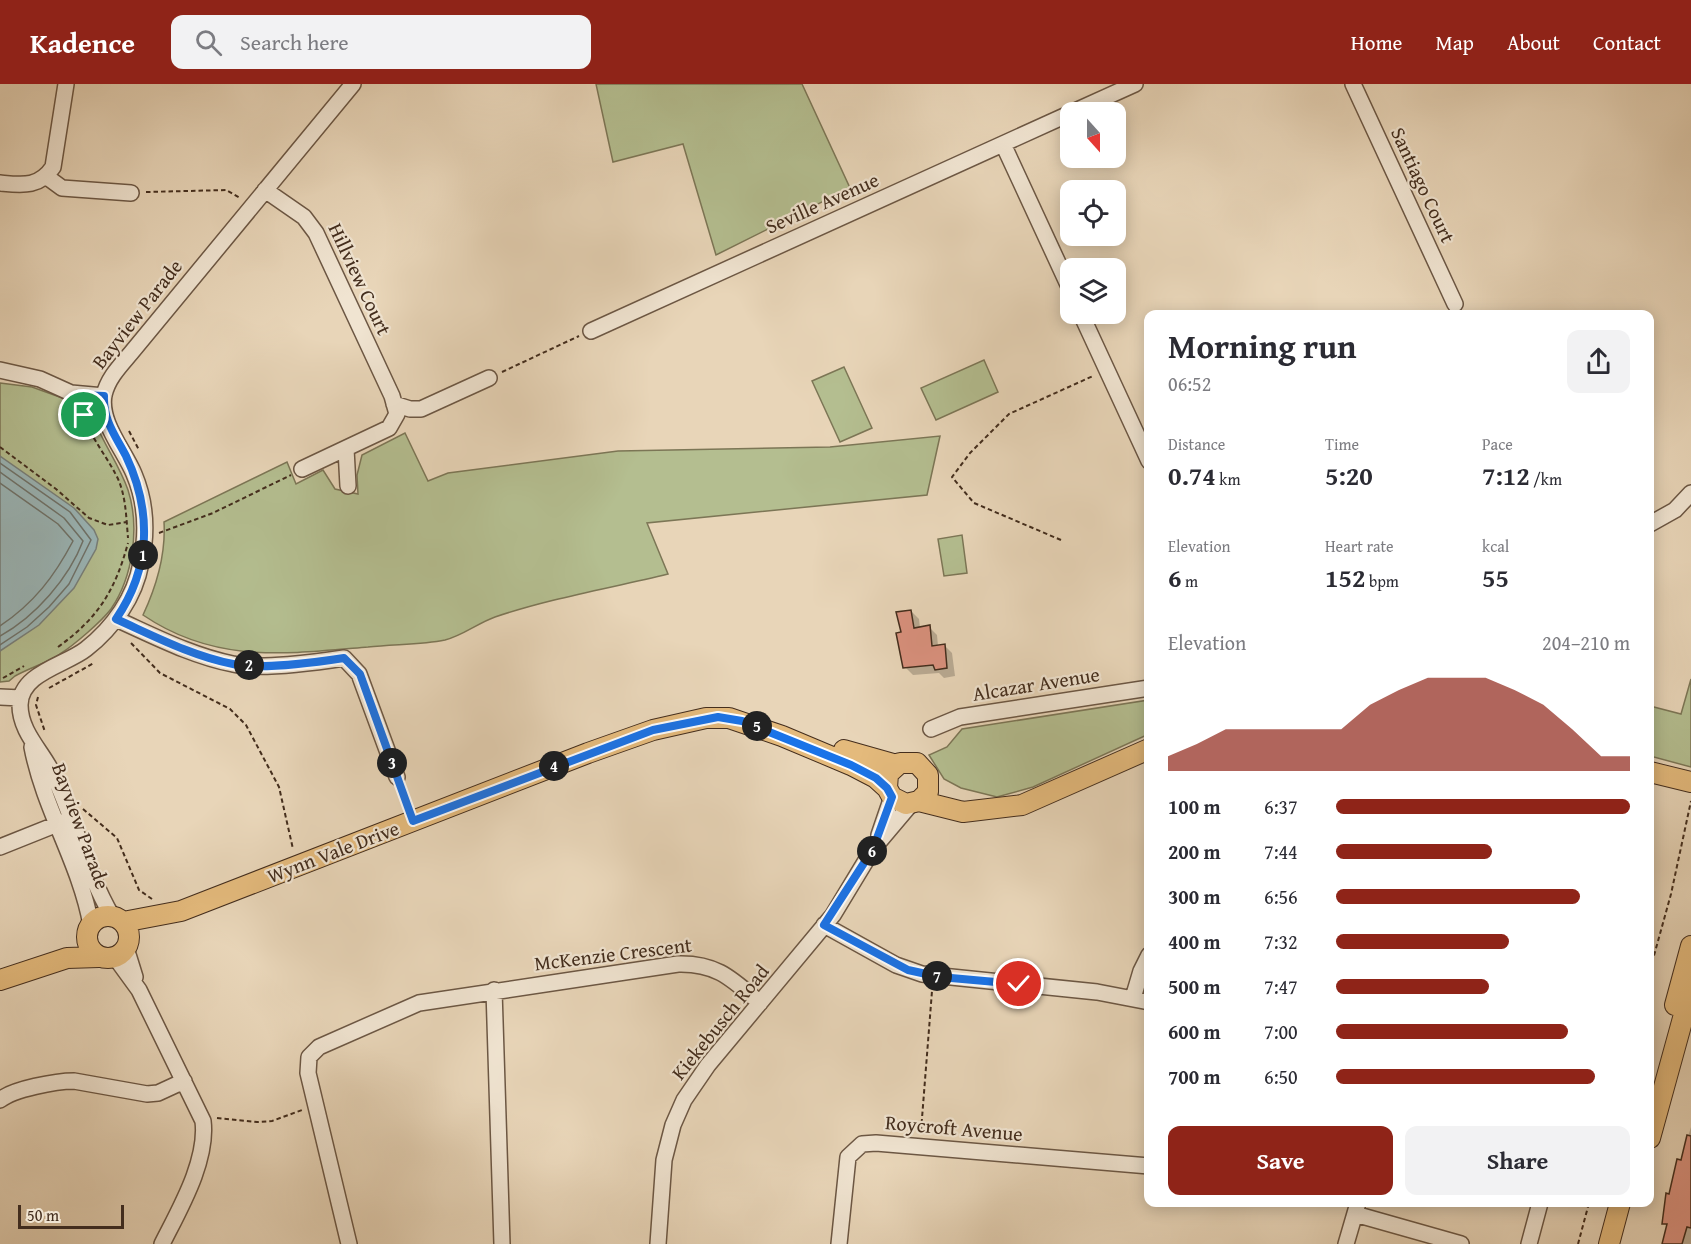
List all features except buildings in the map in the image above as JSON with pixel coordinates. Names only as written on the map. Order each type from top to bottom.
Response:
[{"type":"main road","name":"Wynn Vale Drive","points":[[653,730],[678,715],[724,706],[738,708],[856,755],[897,765]]},
{"type":"main road","name":"Wynn Vale Drive","points":[[0,980],[33,967],[67,958],[117,951],[176,912],[653,730],[712,717],[742,721],[851,765],[876,778],[889,792]]},
{"type":"main road","points":[[997,809],[950,796],[917,763],[909,761],[897,765],[888,774],[889,792],[899,802],[963,812],[997,809],[1039,799],[1144,751]]},
{"type":"main road","points":[[1654,773],[1691,782]]},
{"type":"main road","points":[[915,803],[928,792],[928,775]]},
{"type":"main road","name":"Wynn Vale Drive","points":[[117,919],[176,912]]},
{"type":"main road","points":[[100,917],[117,919],[128,931],[117,951],[87,945],[89,928],[100,917]]},
{"type":"main road","name":"Wynn Vale Drive","points":[[33,967],[89,928]]},
{"type":"main road","points":[[1654,1080],[1690,954]]},
{"type":"main road","points":[[1654,1123],[1691,989]]},
{"type":"main road","points":[[1609,1244],[1619,1207]]},
{"type":"main road","points":[[1621,1244],[1631,1207]]},
{"type":"street","points":[[0,183],[31,184],[46,177],[55,161],[66,84]]},
{"type":"street","name":"Bayview Parade","points":[[89,928],[84,896],[63,822],[62,797],[52,773],[31,741],[22,721],[21,698],[32,680],[122,626],[138,575],[154,538],[132,468],[107,422],[104,396],[110,379],[353,84]]},
{"type":"street","name":"Seville Avenue","points":[[1096,102],[1136,84]]},
{"type":"street","name":"Santiago Court","points":[[1353,84],[1455,304]]},
{"type":"street","name":"Seville Avenue","points":[[591,331],[1060,118]]},
{"type":"street","points":[[1003,144],[1060,267]]},
{"type":"street","points":[[46,177],[62,188],[131,193]]},
{"type":"street","name":"Hillview Court","points":[[265,190],[304,217],[316,233],[394,404]]},
{"type":"street","points":[[1086,324],[1144,450]]},
{"type":"street","points":[[0,370],[40,379],[80,395],[104,396]]},
{"type":"street","points":[[394,404],[410,409],[421,409],[489,378]]},
{"type":"street","points":[[302,469],[389,428],[397,414],[394,404]]},
{"type":"street","points":[[345,449],[348,486]]},
{"type":"street","points":[[1654,522],[1675,510],[1691,493]]},
{"type":"street","points":[[122,626],[192,653],[235,665],[316,662],[344,658],[360,674],[397,777]]},
{"type":"street","name":"Alcazar Avenue","points":[[931,729],[960,717],[1144,689]]},
{"type":"street","points":[[0,697],[21,698]]},
{"type":"street","name":"Bayview Parade","points":[[31,741],[38,779],[63,822],[97,891],[117,919]]},
{"type":"street","name":"Kiekebusch Road","points":[[873,849],[889,792]]},
{"type":"street","name":"Kiekebusch Road","points":[[658,1244],[664,1160],[673,1125],[684,1100],[708,1065],[824,925],[873,849],[915,803]]},
{"type":"street","points":[[0,846],[63,822]]},
{"type":"street","points":[[824,925],[908,970],[933,976],[1144,1001]]},
{"type":"street","points":[[117,951],[139,990],[203,1121],[203,1140],[189,1189],[162,1244]]},
{"type":"street","name":"McKenzie Crescent","points":[[349,1244],[308,1073],[309,1057],[319,1047],[419,1003],[678,964],[698,964],[721,972],[760,1003]]},
{"type":"street","points":[[1133,998],[1144,965]]},
{"type":"street","points":[[494,990],[502,1244]]},
{"type":"street","points":[[0,1100],[10,1094],[62,1082],[74,1081],[147,1094],[158,1093],[184,1081]]},
{"type":"street","name":"Roycroft Avenue","points":[[839,1244],[848,1157],[862,1144],[919,1146],[1144,1166]]},
{"type":"street","points":[[1529,1244],[1539,1207]]},
{"type":"street","points":[[1346,1244],[1356,1209],[1461,1244]]},
{"type":"path","points":[[131,193],[226,190],[252,206]]},
{"type":"path","points":[[489,378],[591,331]]},
{"type":"path","points":[[1061,540],[974,503],[952,477],[970,453],[1009,414],[1107,369]]},
{"type":"path","points":[[55,649],[79,632],[105,600],[119,575],[129,541],[125,502],[117,475],[85,422],[80,395]]},
{"type":"path","points":[[124,423],[143,457]]},
{"type":"path","points":[[0,447],[56,489],[89,518],[108,525],[127,522]]},
{"type":"path","points":[[154,538],[213,513],[302,469]]},
{"type":"path","points":[[154,538],[159,522]]},
{"type":"path","points":[[122,626],[160,673],[230,709],[246,725],[279,787],[297,866]]},
{"type":"path","points":[[47,736],[36,705],[39,697],[100,658]]},
{"type":"path","points":[[3,678],[28,664]]},
{"type":"path","points":[[397,777],[413,821]]},
{"type":"path","points":[[62,797],[87,812],[117,838],[140,890],[176,912]]},
{"type":"path","points":[[1654,956],[1671,894],[1691,801]]},
{"type":"path","points":[[919,1146],[933,976]]},
{"type":"path","points":[[209,1118],[272,1121],[302,1110]]},
{"type":"path","points":[[1578,1244],[1587,1207]]},
{"type":"green space","points":[[596,84],[802,84],[850,188],[716,255],[683,144],[613,162]]},
{"type":"green space","points":[[984,360],[998,392],[936,420],[921,388]]},
{"type":"green space","points":[[844,367],[872,428],[840,442],[812,381]]},
{"type":"green space","points":[[0,383],[32,387],[90,408],[128,490],[132,504],[134,535],[125,582],[107,614],[60,654],[20,673],[9,681],[0,682]]},
{"type":"green space","points":[[405,433],[428,481],[448,473],[618,451],[830,447],[940,436],[927,495],[647,523],[668,574],[516,610],[445,640],[308,652],[252,652],[224,649],[197,642],[170,631],[143,615],[160,570],[164,546],[164,522],[287,462],[296,484],[323,470],[335,489],[358,494],[357,475],[362,455]]},
{"type":"green space","points":[[962,535],[967,573],[944,576],[938,539]]},
{"type":"green space","points":[[1691,679],[1691,767],[1654,757],[1654,707],[1681,714]]},
{"type":"green space","points":[[1144,701],[1144,736],[1033,787],[997,797],[961,788],[944,779],[929,755],[947,747],[962,729]]},
{"type":"water","points":[[0,456],[74,508],[94,530],[98,539],[96,549],[74,588],[39,625],[0,651]]},
{"type":"route","points":[[84,415],[80,395],[104,396],[107,422],[135,476],[144,508],[145,542],[141,564],[132,592],[116,619],[192,653],[235,665],[316,662],[344,658],[360,674],[413,821],[653,730],[706,718],[718,717],[742,721],[782,735],[851,765],[876,778],[887,788],[892,797],[873,849],[824,925],[908,970],[940,977],[1019,984]]}]
